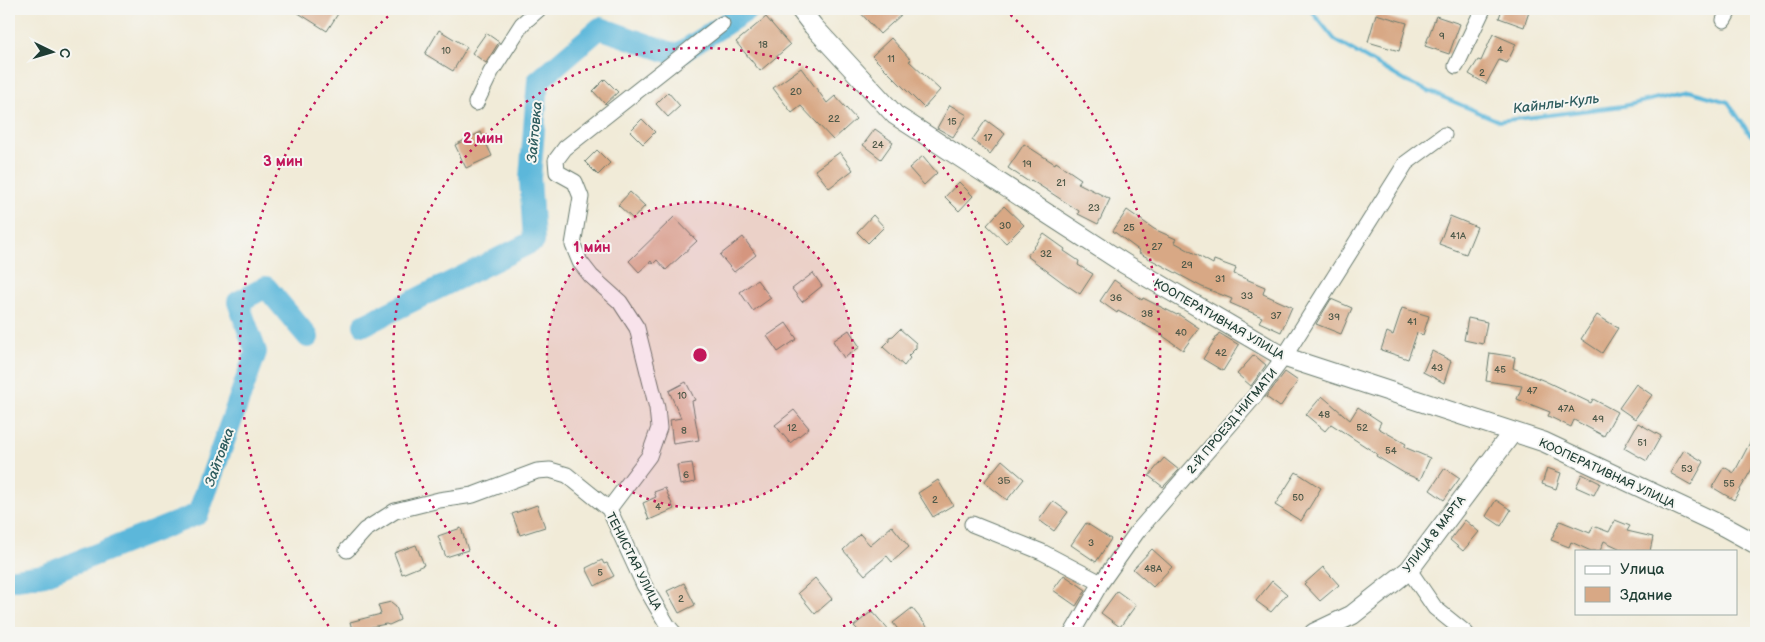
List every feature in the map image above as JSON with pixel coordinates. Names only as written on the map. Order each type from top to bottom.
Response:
[{"type":"main road","name":"КООПЕРАТИВНАЯ УЛИЦА","points":[[800,9],[813,26],[895,115],[1125,264],[1284,357],[1544,442],[1717,523],[1756,544]]},
{"type":"main road","name":"УЛИЦА 8 МАРТА","points":[[1314,633],[1352,614],[1409,570],[1512,433]]},
{"type":"street","points":[[476,103],[491,72],[522,24],[539,9]]},
{"type":"street","points":[[1456,66],[1483,9]]},
{"type":"street","points":[[609,509],[649,456],[659,428],[657,408],[637,328],[620,302],[591,276],[580,262],[576,253],[573,244],[581,197],[575,182],[557,172],[556,160],[565,148],[722,24]]},
{"type":"street","name":"2-Й ПРОЕЗД НИГМАТИ","points":[[1072,633],[1101,583],[1137,532],[1255,396],[1284,357],[1406,163],[1444,136]]},
{"type":"street","name":"ТЕНИСТАЯ УЛИЦА","points":[[347,550],[365,530],[395,511],[439,500],[473,495],[537,471],[550,470],[567,475],[609,509],[644,586],[674,633]]},
{"type":"street","points":[[972,524],[1042,552],[1101,583]]},
{"type":"street","points":[[1409,570],[1435,608],[1466,633]]},
{"type":"building","points":[[292,9],[341,9],[327,31]]},
{"type":"building","points":[[857,9],[896,9],[902,14],[880,34]]},
{"type":"building","points":[[1502,9],[1530,9],[1524,27],[1499,18]]},
{"type":"building","points":[[1376,14],[1407,23],[1399,51],[1368,42]]},
{"type":"building","points":[[1436,16],[1460,24],[1449,54],[1425,46]]},
{"type":"building","points":[[766,17],[790,45],[760,71],[736,42]]},
{"type":"building","points":[[439,30],[467,47],[453,71],[425,54]]},
{"type":"building","points":[[486,33],[499,42],[486,63],[472,53]]},
{"type":"building","points":[[1493,34],[1516,44],[1507,63],[1499,60],[1486,84],[1469,74],[1478,60],[1481,61]]},
{"type":"building","points":[[891,38],[911,60],[909,61],[940,90],[924,108],[872,56]]},
{"type":"building","points":[[801,68],[827,103],[835,96],[856,119],[833,140],[801,106],[792,113],[773,88]]},
{"type":"building","points":[[605,79],[618,92],[605,104],[593,91]]},
{"type":"building","points":[[668,92],[680,106],[668,117],[656,104]]},
{"type":"building","points":[[950,105],[967,115],[953,137],[937,128]]},
{"type":"building","points":[[642,119],[655,132],[643,144],[630,131]]},
{"type":"building","points":[[986,120],[1005,134],[990,154],[972,140]]},
{"type":"building","points":[[875,129],[893,142],[881,159],[863,145]]},
{"type":"building","points":[[481,132],[492,156],[466,168],[455,145]]},
{"type":"building","points":[[1024,144],[1081,179],[1078,183],[1110,199],[1098,224],[1078,214],[1079,211],[1031,180],[1029,182],[1008,168]]},
{"type":"building","points":[[597,150],[610,163],[598,175],[585,162]]},
{"type":"building","points":[[840,152],[853,170],[829,188],[815,170]]},
{"type":"building","points":[[923,156],[937,173],[924,185],[909,168]]},
{"type":"building","points":[[959,182],[973,196],[959,211],[945,197]]},
{"type":"building","points":[[630,192],[645,206],[633,219],[618,205]]},
{"type":"building","points":[[1004,206],[1024,225],[1006,243],[987,225]]},
{"type":"building","points":[[1127,210],[1154,229],[1176,239],[1174,242],[1213,264],[1214,260],[1236,268],[1234,274],[1265,287],[1263,294],[1292,307],[1281,332],[1259,322],[1262,317],[1230,303],[1232,299],[1202,287],[1139,253],[1140,251],[1113,231]]},
{"type":"building","points":[[873,215],[884,227],[868,243],[857,232]]},
{"type":"building","points":[[1450,216],[1477,227],[1466,254],[1439,244]]},
{"type":"building","points":[[674,217],[697,241],[666,270],[657,260],[653,264],[651,261],[639,272],[629,261]]},
{"type":"building","points":[[1044,234],[1079,261],[1078,265],[1093,274],[1080,294],[1027,256]]},
{"type":"building","points":[[743,237],[756,255],[734,272],[720,255]]},
{"type":"building","points":[[813,273],[822,286],[802,302],[792,289]]},
{"type":"building","points":[[757,280],[771,298],[753,311],[740,292]]},
{"type":"building","points":[[1114,280],[1142,300],[1143,298],[1178,314],[1199,328],[1183,350],[1164,335],[1118,311],[1117,313],[1100,301]]},
{"type":"building","points":[[1331,299],[1352,308],[1341,334],[1316,324]]},
{"type":"building","points":[[1402,308],[1429,316],[1423,335],[1417,333],[1408,359],[1381,350],[1387,332],[1393,335]]},
{"type":"building","points":[[1597,315],[1618,328],[1602,353],[1581,339]]},
{"type":"building","points":[[1468,318],[1487,322],[1483,344],[1464,340]]},
{"type":"building","points":[[786,323],[797,339],[778,352],[767,336]]},
{"type":"building","points":[[900,329],[916,343],[916,348],[908,356],[910,358],[904,366],[883,347],[889,341],[889,337],[893,336]]},
{"type":"building","points":[[849,330],[860,347],[844,358],[833,341]]},
{"type":"building","points":[[1219,333],[1239,345],[1223,371],[1203,359]]},
{"type":"building","points":[[1432,351],[1451,361],[1444,383],[1423,372]]},
{"type":"building","points":[[1490,353],[1515,357],[1513,368],[1591,403],[1593,399],[1617,412],[1604,436],[1574,420],[1571,427],[1548,416],[1550,412],[1517,399],[1522,386],[1486,381]]},
{"type":"building","points":[[1254,355],[1266,365],[1251,386],[1237,374]]},
{"type":"building","points":[[1285,372],[1298,381],[1280,407],[1266,397]]},
{"type":"building","points":[[686,382],[695,400],[692,401],[699,440],[673,444],[670,420],[681,418],[669,391]]},
{"type":"building","points":[[1636,384],[1652,395],[1635,419],[1619,408]]},
{"type":"building","points":[[1322,396],[1350,420],[1358,407],[1381,422],[1378,428],[1406,444],[1404,447],[1430,458],[1420,480],[1404,473],[1376,456],[1377,454],[1331,424],[1325,431],[1306,415]]},
{"type":"building","points":[[794,410],[809,428],[790,443],[775,425]]},
{"type":"building","points":[[1638,423],[1661,436],[1647,461],[1624,448]]},
{"type":"building","points":[[1756,431],[1756,468],[1753,467],[1734,500],[1712,487],[1724,467],[1734,473]]},
{"type":"building","points":[[1684,450],[1704,462],[1691,485],[1670,473]]},
{"type":"building","points":[[1164,458],[1179,470],[1163,487],[1149,476]]},
{"type":"building","points":[[1002,460],[1024,479],[1007,500],[984,482]]},
{"type":"building","points":[[692,463],[695,482],[680,485],[677,465]]},
{"type":"building","points":[[1445,468],[1460,478],[1444,500],[1430,490]]},
{"type":"building","points":[[1547,468],[1561,473],[1556,489],[1542,484]]},
{"type":"building","points":[[1296,472],[1321,488],[1301,521],[1275,505]]},
{"type":"building","points":[[1582,474],[1600,483],[1594,495],[1576,487]]},
{"type":"building","points":[[938,480],[953,505],[933,517],[918,493]]},
{"type":"building","points":[[665,488],[674,509],[649,520],[643,503],[656,497],[654,492]]},
{"type":"building","points":[[1496,500],[1511,510],[1501,526],[1486,516]]},
{"type":"building","points":[[1053,501],[1068,512],[1054,531],[1039,520]]},
{"type":"building","points":[[537,505],[545,527],[520,535],[512,514]]},
{"type":"building","points":[[1465,520],[1479,532],[1463,551],[1450,540]]},
{"type":"building","points":[[1615,520],[1630,526],[1627,531],[1653,537],[1650,550],[1623,550],[1604,541],[1600,550],[1589,550],[1571,542],[1569,547],[1551,540],[1560,521],[1590,533],[1593,526],[1609,532]]},
{"type":"building","points":[[1086,523],[1111,539],[1096,562],[1071,545]]},
{"type":"building","points":[[892,526],[909,547],[892,562],[887,556],[865,575],[843,550],[860,534],[870,545]]},
{"type":"building","points":[[461,528],[468,550],[446,557],[438,536]]},
{"type":"building","points":[[416,545],[424,565],[402,574],[394,553]]},
{"type":"building","points":[[1152,549],[1172,567],[1153,587],[1133,569]]},
{"type":"building","points":[[602,560],[604,564],[607,563],[614,576],[595,586],[586,568]]},
{"type":"building","points":[[1323,567],[1339,585],[1320,601],[1304,584]]},
{"type":"building","points":[[1064,575],[1086,590],[1076,606],[1053,590]]},
{"type":"building","points":[[815,578],[832,599],[815,614],[798,593]]},
{"type":"building","points":[[1272,581],[1287,594],[1271,612],[1256,601]]},
{"type":"building","points":[[684,583],[695,605],[679,613],[667,591]]},
{"type":"building","points":[[1117,591],[1136,605],[1120,627],[1101,613]]},
{"type":"building","points":[[391,602],[396,606],[400,620],[389,625],[371,627],[372,633],[353,633],[350,622],[381,614],[378,605]]},
{"type":"building","points":[[912,608],[929,629],[924,633],[901,633],[893,623]]},
{"type":"building","points":[[872,611],[891,633],[861,633],[854,626]]},
{"type":"waterway","name":"Зайтовка","points":[[364,325],[534,241],[530,178],[538,81],[600,28],[677,55],[749,9]]},
{"type":"waterway","name":"Кайнлы-Куль","points":[[1310,9],[1335,40],[1407,82],[1499,121],[1623,106],[1689,91],[1728,102],[1749,133],[1756,139]]},
{"type":"waterway","name":"Зайтовка","points":[[9,580],[44,575],[198,514],[256,352],[238,302],[266,287],[308,337]]}]
